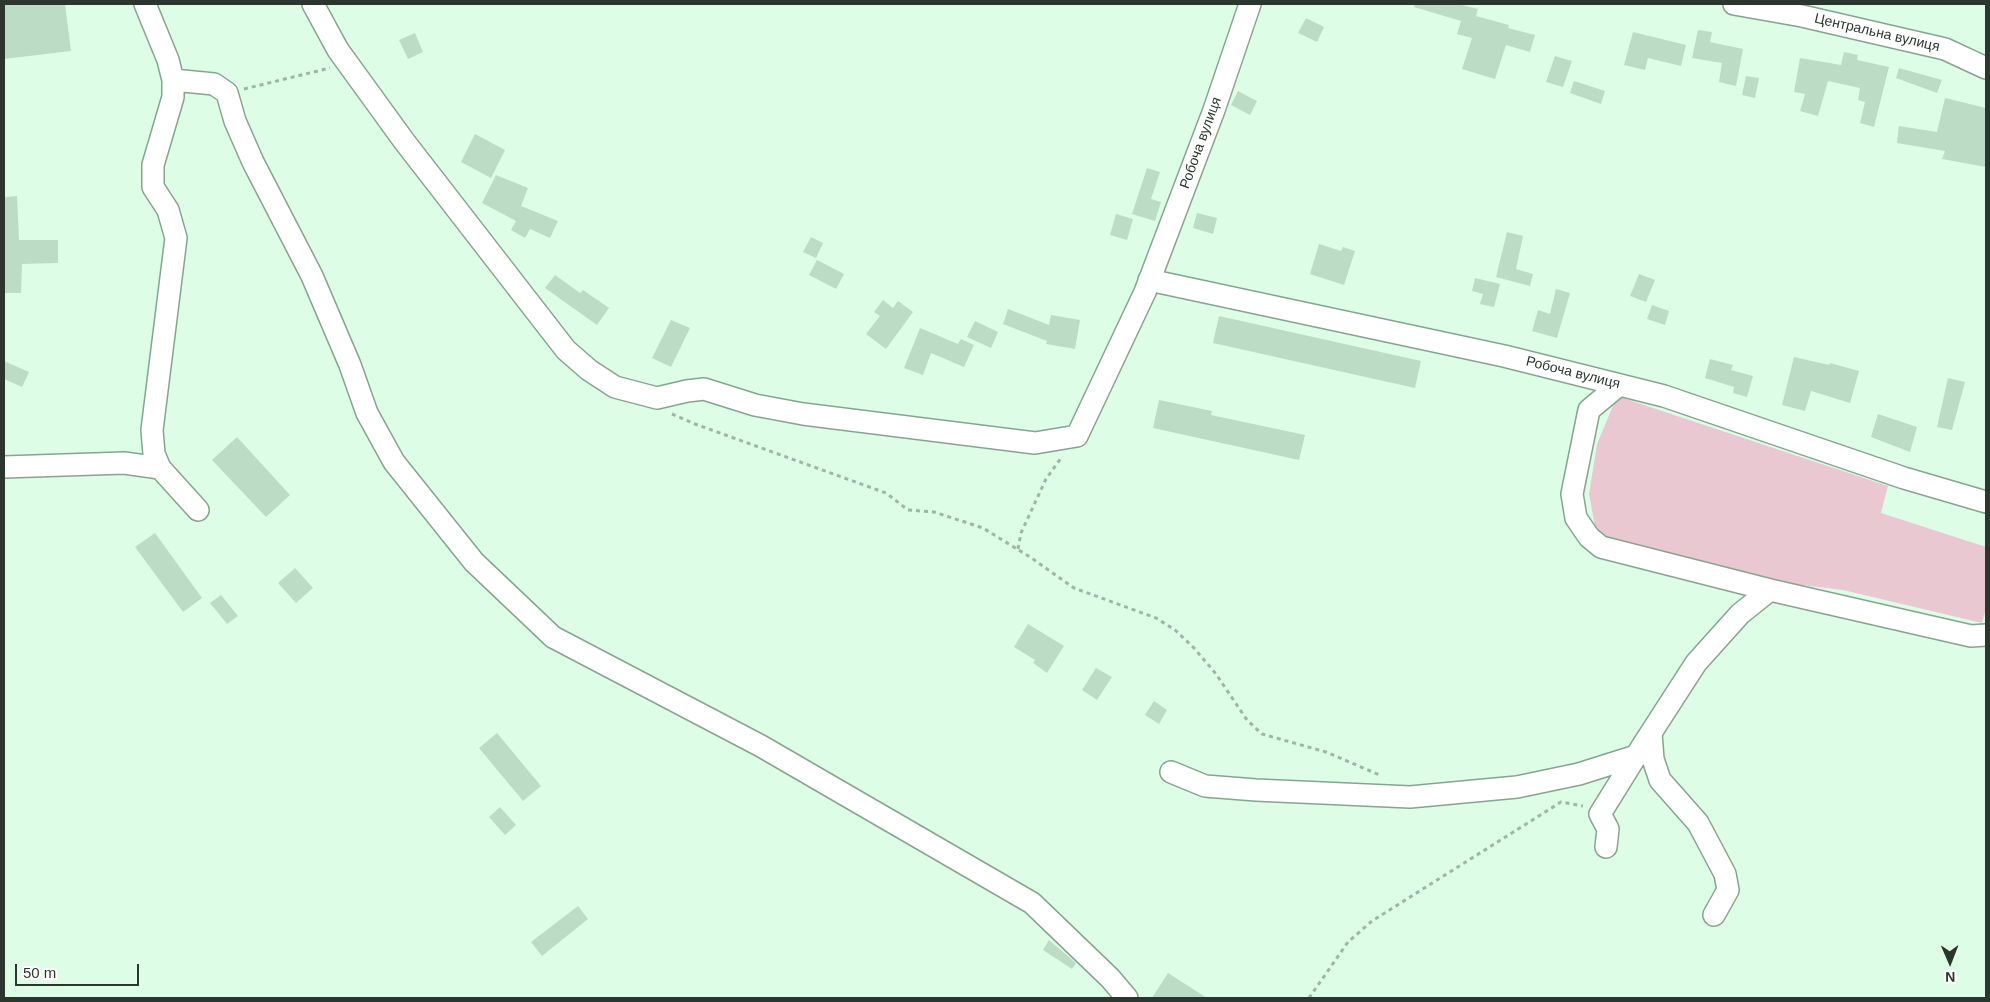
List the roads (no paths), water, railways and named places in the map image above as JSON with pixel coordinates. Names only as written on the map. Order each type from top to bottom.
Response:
[{"type":"street","points":[[145,4],[168,60],[172,80],[173,97],[152,165],[153,188],[168,210],[176,238],[152,430],[154,454],[160,468],[198,510]]},
{"type":"street","name":"Робоча вулиця","points":[[314,4],[338,50],[404,142],[566,350],[589,370],[615,387],[657,398],[704,389],[755,405],[803,414],[1035,444],[1076,436],[1149,280],[1214,110],[1250,4]]},
{"type":"street","name":"Центральна вулиця","points":[[1734,4],[1803,10],[1945,49],[1986,68]]},
{"type":"street","points":[[172,80],[214,84],[227,93],[235,121],[253,162],[312,276],[350,365],[367,413],[394,462],[474,562],[553,637],[761,746],[1032,903],[1110,978],[1127,998]]},
{"type":"street","name":"Робоча вулиця","points":[[1149,280],[1494,354],[1664,396],[1904,478],[1986,502]]},
{"type":"street","points":[[1619,385],[1589,410],[1572,494],[1576,518],[1589,537],[1601,547],[1770,590],[1972,636],[1986,636]]},
{"type":"street","points":[[5,464],[124,463],[160,468]]},
{"type":"street","points":[[1606,847],[1608,829],[1600,814],[1651,732],[1696,663],[1740,614],[1770,590]]},
{"type":"street","points":[[1651,732],[1653,760],[1660,780],[1698,824],[1725,874],[1728,890],[1714,915]]},
{"type":"street","points":[[1171,772],[1205,786],[1256,790],[1410,796],[1518,787],[1580,774],[1636,756]]}]
